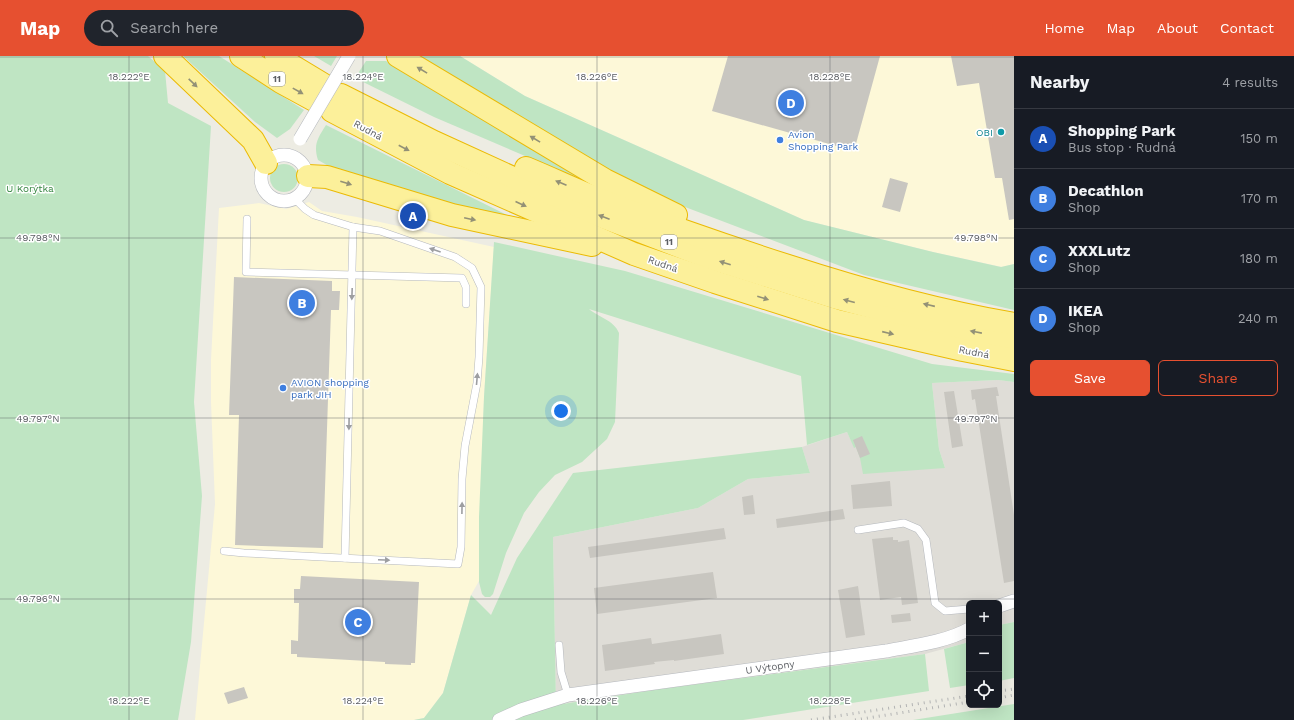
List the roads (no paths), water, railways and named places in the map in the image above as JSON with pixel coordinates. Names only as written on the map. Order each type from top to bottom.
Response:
[{"type":"highway","points":[[165,56],[253,140],[266,164]]},
{"type":"highway","name":"Rudná","points":[[241,56],[281,82],[331,92],[434,142],[572,205],[707,257],[834,297],[913,318],[1012,327]]},
{"type":"highway","name":"Rudná","points":[[276,56],[450,173],[634,254],[715,282],[837,321],[963,350],[1014,360]]},
{"type":"highway","points":[[287,56],[331,92],[396,113],[612,204],[720,244],[822,277],[885,295],[1012,327]]},
{"type":"highway","points":[[398,56],[605,180],[726,239],[822,277]]},
{"type":"highway","points":[[308,176],[327,177],[452,215],[634,254]]},
{"type":"street","points":[[293,156],[300,139],[349,56]]},
{"type":"street","points":[[276,156],[293,156],[303,164],[308,176],[305,189],[296,199],[287,202],[278,201],[266,193],[262,188],[262,172],[266,164],[276,156]]},
{"type":"street","points":[[1002,605],[1014,601]]},
{"type":"street","name":"U Výtopny","points":[[499,720],[521,710],[568,695],[886,650],[920,644],[960,634],[966,631]]},
{"type":"lane","points":[[224,551],[458,564],[461,547],[462,479],[465,446],[477,383],[480,287],[472,268],[455,257],[380,231],[353,227],[314,215],[305,209],[296,199]]},
{"type":"lane","points":[[247,219],[246,272],[462,278],[466,287],[466,304]]},
{"type":"lane","points":[[346,558],[353,227]]},
{"type":"lane","points":[[858,530],[904,523],[918,528],[926,540],[935,603],[945,611],[966,609]]},
{"type":"lane","points":[[559,645],[561,672],[568,695]]},
{"type":"railway","points":[[1002,691],[1014,689]]},
{"type":"railway","points":[[1002,697],[1014,695]]},
{"type":"railway","points":[[811,720],[966,696]]},
{"type":"railway","points":[[855,720],[966,702]]},
{"type":"place","name":"IKEA","points":[[791,103]]},
{"type":"place","name":"OBI","points":[[1001,132]]},
{"type":"place","name":"Avion Shopping Park","points":[[780,140]]},
{"type":"place","name":"Shopping Park","points":[[413,216]]},
{"type":"place","name":"Decathlon","points":[[302,303]]},
{"type":"place","name":"AVION shopping park JIH","points":[[283,388]]},
{"type":"place","name":"XXXLutz","points":[[358,622]]},
{"type":"park label","name":"U Korýtka","points":[[30,188]]}]
